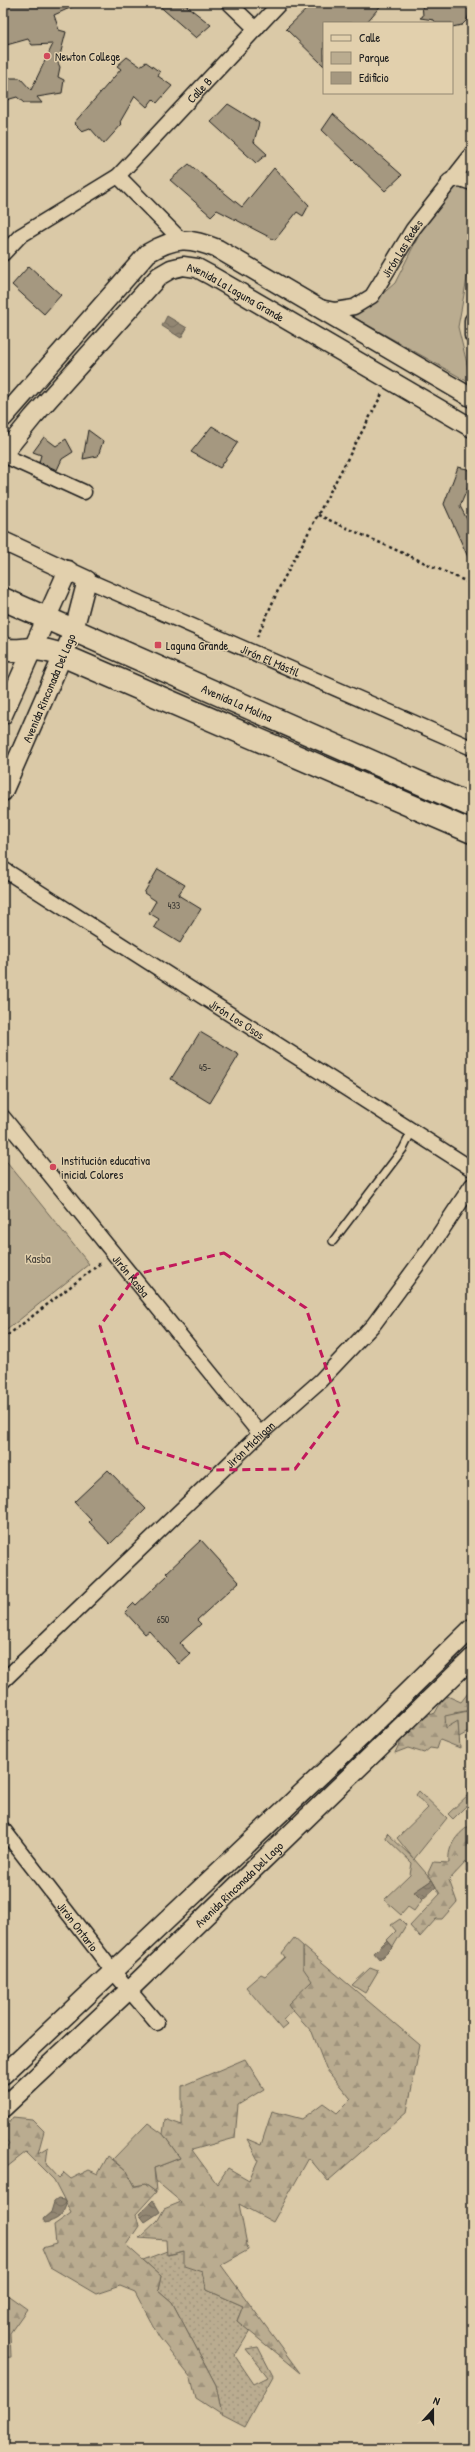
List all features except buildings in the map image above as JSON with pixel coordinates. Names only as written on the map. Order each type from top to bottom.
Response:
[{"type":"main road","name":"Avenida La Molina","points":[[3,599],[472,806]]},
{"type":"main road","points":[[3,648],[11,652],[32,649],[52,651],[472,832]]},
{"type":"street","points":[[229,3],[256,29]]},
{"type":"street","name":"Calle B","points":[[3,254],[20,236],[118,176],[280,3]]},
{"type":"street","name":"Jirón Las Redes","points":[[314,306],[334,310],[354,307],[372,296],[413,229],[449,181],[472,154]]},
{"type":"street","points":[[118,176],[181,240]]},
{"type":"street","points":[[449,181],[460,179],[472,182]]},
{"type":"street","name":"Avenida La Laguna Grande","points":[[3,418],[148,253],[163,244],[181,240],[198,241],[218,249],[472,398]]},
{"type":"street","name":"Avenida La Laguna Grande","points":[[4,450],[159,276],[171,269],[183,266],[196,268],[246,294],[472,428]]},
{"type":"street","points":[[246,294],[259,273]]},
{"type":"street","points":[[472,320],[472,336]]},
{"type":"street","points":[[4,450],[84,492]]},
{"type":"street","name":"Jirón El Mástil","points":[[3,541],[250,653],[472,748]]},
{"type":"street","points":[[3,715],[68,570]]},
{"type":"street","name":"Avenida Rinconada Del Lago","points":[[3,792],[64,656],[74,630],[87,580]]},
{"type":"street","name":"Jirón Los Osos","points":[[3,869],[472,1169]]},
{"type":"street","name":"Jirón Kasba","points":[[3,1118],[260,1434]]},
{"type":"street","name":"Jirón Michigan","points":[[3,1681],[260,1434],[320,1381],[374,1324],[430,1248],[472,1185]]},
{"type":"street","name":"Avenida Rinconada Del Lago","points":[[3,2075],[472,1628]]},
{"type":"street","name":"Avenida Rinconada Del Lago","points":[[3,2108],[129,1990],[472,1658]]},
{"type":"street","name":"Jirón Ontario","points":[[3,1829],[112,1970],[157,2022]]},
{"type":"lane","points":[[333,1241],[403,1149],[412,1131]]},
{"type":"path","points":[[250,653],[280,586],[389,380]]},
{"type":"path","points":[[318,515],[472,584]]},
{"type":"path","points":[[3,1339],[113,1253]]},
{"type":"highlighted area","points":[[224,1253],[306,1308],[340,1409],[295,1469],[214,1470],[138,1445],[100,1326],[137,1274]]},
{"type":"green space","points":[[472,163],[472,251],[458,327],[472,384],[350,315],[370,305],[395,283],[421,231]]},
{"type":"green space","name":"Kasba","points":[[3,1157],[89,1264],[3,1333]]},
{"type":"green space","points":[[472,1688],[472,1710],[454,1713],[458,1721],[460,1748],[440,1740],[437,1749],[430,1748],[424,1753],[408,1748],[395,1753],[410,1728],[422,1719],[435,1713],[445,1695],[461,1702]]},
{"type":"green space","points":[[472,1710],[472,1730],[459,1737],[458,1721],[446,1728],[445,1716]]},
{"type":"green space","points":[[472,1784],[472,1807],[468,1804],[453,1819],[448,1814],[470,1793],[467,1789]]},
{"type":"green space","points":[[419,1791],[447,1818],[414,1859],[432,1880],[415,1892],[422,1900],[414,1911],[408,1907],[401,1915],[384,1900],[410,1875],[412,1863],[386,1838],[387,1833],[413,1858],[397,1838],[428,1808],[416,1795]]},
{"type":"green space","points":[[472,1824],[472,1872],[466,1872],[466,1862],[449,1880],[457,1902],[442,1919],[436,1919],[420,1937],[410,1926],[440,1894],[428,1873],[433,1862],[449,1863],[450,1851],[454,1840],[462,1831]]},
{"type":"green space","points":[[400,1919],[406,1925],[393,1947],[387,1940],[396,1931],[391,1925]]},
{"type":"green space","points":[[294,1938],[303,1946],[303,1968],[312,1981],[288,2004],[293,2011],[283,2020],[288,2025],[282,2030],[246,1987],[261,1974],[265,1976],[285,1957],[282,1953]]},
{"type":"green space","points":[[303,1946],[420,2045],[407,2112],[328,2181],[309,2158],[273,2222],[239,2204],[248,2250],[221,2265],[300,2373],[237,2321],[243,2306],[207,2290],[202,2272],[184,2266],[184,2251],[167,2255],[166,2240],[139,2238],[158,2220],[164,2209],[181,2202],[156,2181],[154,2168],[180,2158],[163,2134],[165,2119],[182,2125],[182,2086],[245,2059],[264,2089],[238,2105],[235,2138],[192,2150],[217,2184],[228,2168],[249,2180],[258,2160],[247,2139],[261,2145],[272,2111],[302,2119],[323,2103],[337,2113],[351,2099],[326,2069],[312,2032],[287,2004],[303,1968]]},
{"type":"green space","points":[[370,1968],[378,1971],[365,1993],[352,1985]]},
{"type":"green space","points":[[13,2117],[32,2119],[44,2131],[38,2153],[48,2147],[46,2164],[59,2178],[64,2173],[71,2179],[89,2170],[98,2174],[108,2156],[127,2171],[135,2186],[145,2184],[156,2192],[136,2214],[139,2226],[126,2245],[161,2276],[158,2290],[172,2302],[216,2385],[222,2415],[196,2398],[191,2378],[159,2337],[135,2292],[120,2286],[96,2294],[50,2267],[42,2248],[56,2244],[54,2225],[71,2213],[54,2180],[26,2152],[7,2167],[4,2153],[9,2144],[3,2139],[3,2131]]},
{"type":"green space","points":[[148,2123],[163,2134],[180,2158],[154,2168],[156,2192],[145,2184],[135,2186],[127,2171],[113,2159]]},
{"type":"green space","points":[[167,2251],[168,2255],[184,2251],[202,2272],[207,2290],[243,2306],[237,2321],[250,2331],[235,2356],[254,2384],[268,2377],[246,2349],[258,2347],[273,2376],[245,2427],[222,2415],[216,2385],[172,2302],[158,2290],[161,2276],[143,2260]]},
{"type":"green space","points":[[3,2280],[6,2294],[27,2309],[10,2333],[11,2357],[3,2358]]},
{"type":"water","points":[[167,316],[187,328],[181,338],[162,326]]},
{"type":"water","points":[[432,1880],[436,1887],[422,1900],[414,1892]]},
{"type":"water","points":[[387,1940],[393,1947],[380,1960],[374,1953]]},
{"type":"water","points":[[58,2199],[64,2200],[66,2205],[63,2212],[53,2221],[45,2223],[43,2219],[51,2212],[54,2202]]},
{"type":"water","points":[[153,2200],[160,2212],[145,2222],[139,2214]]},
{"type":"place","name":"Newton College","points":[[47,56]]},
{"type":"place","name":"Laguna Grande","points":[[158,645]]},
{"type":"place","name":"Institución educativa inicial Colores","points":[[53,1167]]}]
